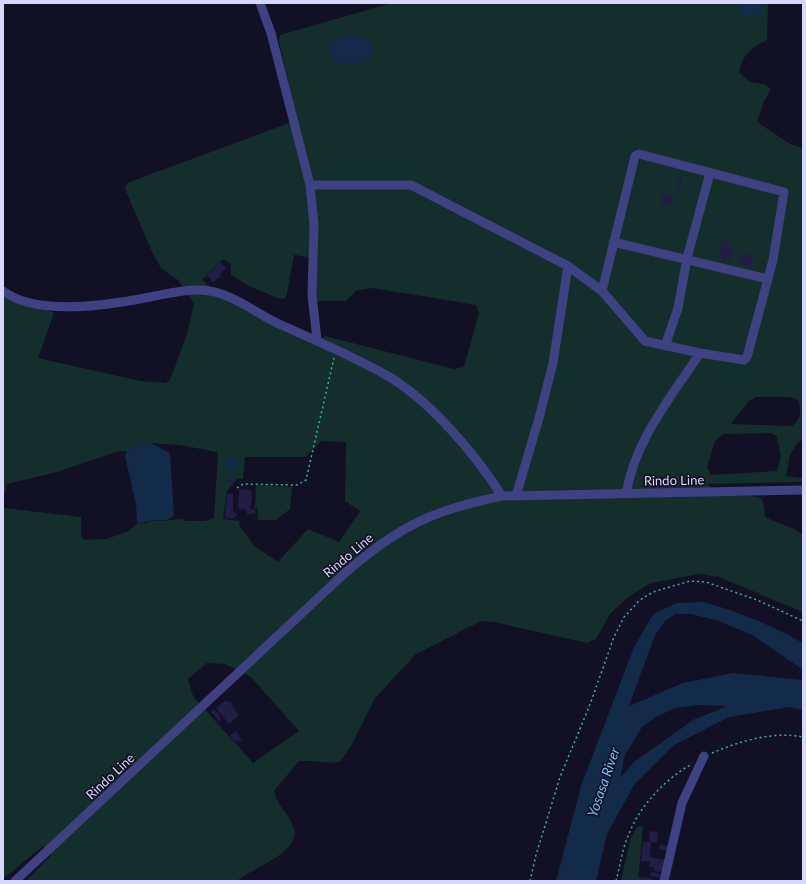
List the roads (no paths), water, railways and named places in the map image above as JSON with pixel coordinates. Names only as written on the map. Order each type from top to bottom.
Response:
[{"type":"street","points":[[260,3],[270,33],[310,185],[314,224],[312,295],[318,340]]},
{"type":"street","points":[[310,185],[411,185],[568,266],[602,291],[645,341],[700,353],[744,360],[747,356],[768,279],[784,192],[639,154],[635,156],[612,242],[602,291]]},
{"type":"street","points":[[665,346],[678,308],[687,258],[710,173]]},
{"type":"street","points":[[612,242],[687,258],[768,279]]},
{"type":"street","points":[[516,496],[539,418],[553,363],[568,266]]},
{"type":"street","points":[[3,290],[21,300],[59,306],[109,305],[190,291],[220,293],[238,301],[264,316],[318,340],[387,376],[421,399],[484,469],[502,496]]},
{"type":"street","points":[[626,494],[629,479],[636,459],[656,418],[700,353]]},
{"type":"street","name":"Rindo Line","points":[[15,881],[369,552],[393,535],[430,515],[457,506],[502,496],[803,490]]},
{"type":"street","points":[[664,881],[682,803],[704,756]]},
{"type":"water","points":[[739,3],[762,3],[762,14],[744,17],[740,14]]},
{"type":"water","points":[[343,35],[360,36],[372,42],[372,52],[370,57],[363,62],[353,64],[334,61],[330,54],[330,44]]},
{"type":"water","points":[[151,443],[170,453],[174,515],[172,518],[167,520],[153,520],[137,524],[136,505],[125,456],[127,451],[139,445]]},
{"type":"water","points":[[228,456],[234,456],[238,460],[238,466],[234,470],[228,470],[224,466],[224,460]]},
{"type":"water","name":"Yosasa River","points":[[704,602],[730,610],[791,636],[803,643],[803,670],[752,635],[719,621],[691,614],[675,614],[665,621],[655,635],[629,706],[683,683],[733,673],[803,680],[803,710],[789,707],[729,717],[674,745],[634,785],[607,834],[596,881],[556,881],[581,786],[634,647],[653,614],[677,603]],"holes":[[[698,705],[727,706],[693,720],[634,762],[620,778],[625,755],[642,727],[656,717],[675,708]]]}]
